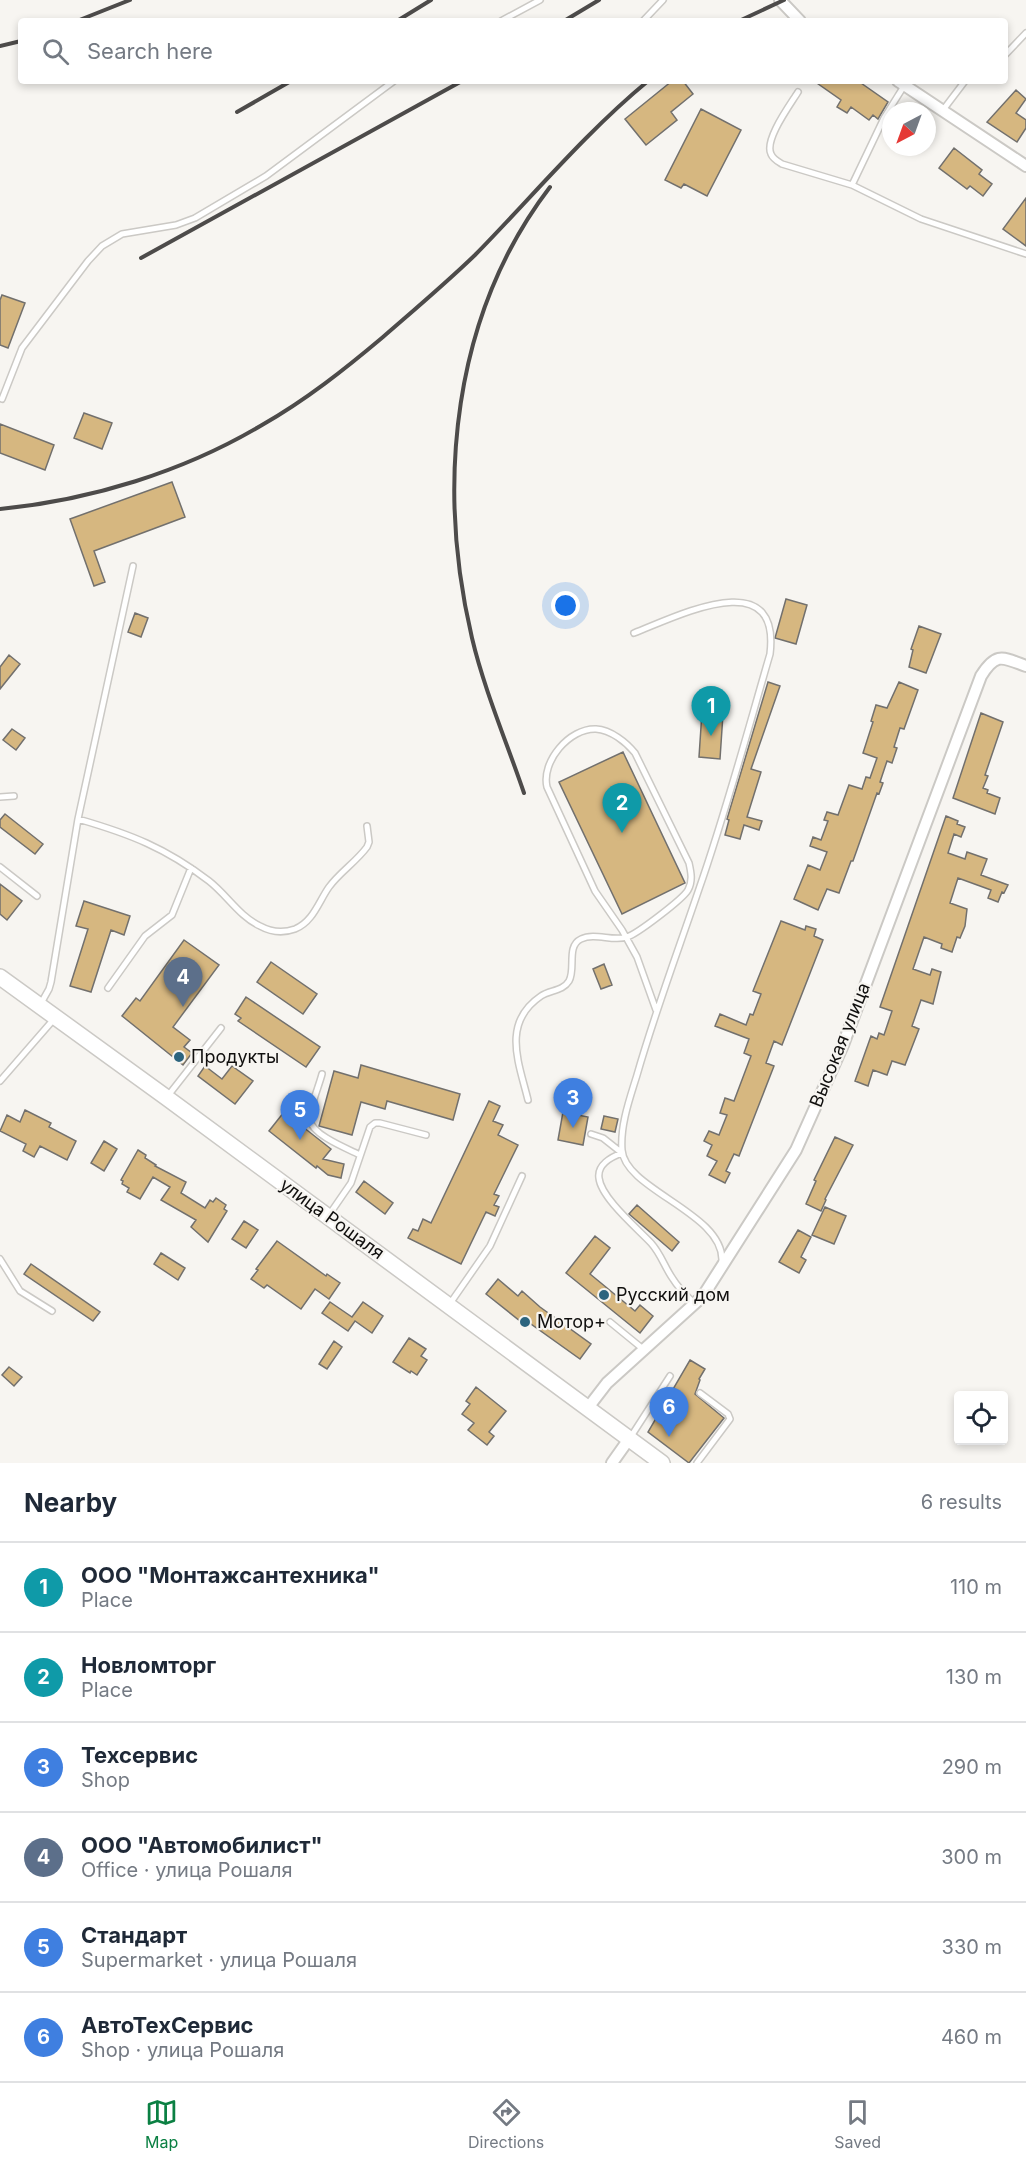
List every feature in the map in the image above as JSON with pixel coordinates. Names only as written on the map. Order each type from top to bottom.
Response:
[{"type":"main road","name":"улица Рошаля","points":[[0,977],[662,1463]]},
{"type":"street","points":[[780,0],[797,18]]},
{"type":"street","points":[[903,84],[1026,166]]},
{"type":"street","name":"Высокая улица","points":[[587,1409],[607,1383],[695,1304],[718,1274],[796,1150],[843,1045],[981,676],[989,663],[998,658],[1026,666]]},
{"type":"street","points":[[612,1463],[629,1439]]},
{"type":"lane","points":[[507,18],[540,0]]},
{"type":"lane","points":[[646,18],[663,0]]},
{"type":"lane","points":[[1008,52],[1026,33]]},
{"type":"lane","points":[[2,399],[22,348],[94,253],[102,246],[122,234],[176,225],[195,218],[267,176],[390,84]]},
{"type":"lane","points":[[852,185],[900,84]]},
{"type":"lane","points":[[943,110],[963,84]]},
{"type":"lane","points":[[798,92],[770,141],[770,153],[782,164],[852,185],[921,219],[1026,255]]},
{"type":"lane","points":[[39,1006],[51,982],[78,819],[132,566]]},
{"type":"lane","points":[[622,1153],[629,1101],[656,1011],[716,837],[770,654],[772,630],[764,613],[747,603],[723,602],[634,633]]},
{"type":"lane","points":[[528,1100],[514,1038],[524,1014],[538,998],[560,989],[569,981],[574,947],[580,939],[627,937],[682,897],[689,888],[691,872],[689,863],[635,753],[612,734],[596,729],[588,730],[570,739],[557,751],[547,768],[545,778],[547,787],[596,891],[627,937],[644,972],[656,1011]]},
{"type":"lane","points":[[0,797],[14,796]]},
{"type":"lane","points":[[78,819],[145,841],[210,882],[252,921],[266,929],[287,931],[310,918],[330,885],[364,851],[369,842],[366,826]]},
{"type":"lane","points":[[0,867],[37,897]]},
{"type":"lane","points":[[108,988],[145,936],[172,915],[191,868]]},
{"type":"lane","points":[[0,1081],[55,1018]]},
{"type":"lane","points":[[167,1098],[221,1028]]},
{"type":"lane","points":[[322,1074],[310,1114],[311,1124],[325,1137],[360,1155]]},
{"type":"lane","points":[[328,1216],[351,1183],[367,1131],[375,1123],[426,1135]]},
{"type":"lane","points":[[591,1134],[603,1138],[622,1153],[636,1174],[700,1222],[716,1238],[722,1254],[718,1274]]},
{"type":"lane","points":[[622,1153],[614,1156],[602,1166],[598,1179],[601,1186],[625,1218],[650,1242],[672,1279],[695,1304]]},
{"type":"lane","points":[[448,1306],[486,1251],[522,1176]]},
{"type":"lane","points":[[0,1259],[20,1291],[52,1311]]},
{"type":"lane","points":[[610,1322],[645,1350]]},
{"type":"lane","points":[[629,1439],[670,1376]]},
{"type":"lane","points":[[697,1463],[730,1419],[728,1414],[700,1393]]},
{"type":"building","points":[[668,84],[685,84],[693,94],[671,112],[677,120],[646,145],[625,119]]},
{"type":"building","points":[[818,84],[862,84],[888,102],[882,102],[882,112],[878,119],[873,115],[869,120],[851,107],[847,113],[837,107],[841,100]]},
{"type":"building","points":[[1016,90],[1026,99],[1016,113],[1026,120],[1026,128],[1017,142],[987,122]]},
{"type":"building","points":[[701,109],[741,130],[707,196],[684,184],[681,188],[665,180]]},
{"type":"building","points":[[954,148],[982,170],[979,174],[992,184],[983,196],[970,186],[967,189],[939,168]]},
{"type":"building","points":[[1026,198],[1026,246],[1003,229]]},
{"type":"building","points":[[2,295],[25,303],[8,348],[0,345]]},
{"type":"building","points":[[84,413],[112,423],[102,449],[74,438]]},
{"type":"building","points":[[0,424],[54,445],[45,470],[0,453]]},
{"type":"building","points":[[172,482],[185,517],[94,551],[105,582],[94,586],[70,519]]},
{"type":"building","points":[[786,599],[807,605],[796,644],[775,638]]},
{"type":"building","points":[[135,613],[148,618],[141,637],[128,632]]},
{"type":"building","points":[[919,626],[941,634],[926,673],[909,667],[913,650],[911,649]]},
{"type":"building","points":[[9,655],[20,664],[0,689],[0,667]]},
{"type":"building","points":[[768,682],[780,686],[751,769],[761,772],[747,817],[762,821],[759,830],[744,825],[740,839],[725,835],[729,820],[727,819]]},
{"type":"building","points":[[899,682],[918,690],[904,729],[900,728],[892,763],[887,761],[880,782],[883,783],[879,794],[877,793],[839,893],[827,889],[818,910],[794,899],[808,865],[820,870],[827,852],[810,846],[813,837],[821,840],[828,821],[824,820],[827,812],[838,815],[849,785],[862,789],[866,777],[870,778],[877,758],[863,753],[873,722],[871,721],[876,705],[887,708]]},
{"type":"building","points":[[702,712],[723,714],[720,759],[699,757]]},
{"type":"building","points":[[981,713],[1003,722],[985,775],[988,776],[983,788],[988,790],[987,793],[1000,798],[995,814],[953,798]]},
{"type":"building","points":[[12,729],[25,738],[16,750],[3,740]]},
{"type":"building","points":[[623,752],[685,883],[622,914],[559,782]]},
{"type":"building","points":[[5,814],[43,844],[35,854],[0,827],[0,820]]},
{"type":"building","points":[[946,816],[965,827],[961,837],[954,834],[948,853],[965,859],[967,852],[987,859],[981,875],[1008,885],[998,902],[988,898],[991,890],[958,878],[950,903],[967,909],[965,926],[960,938],[957,937],[952,952],[941,948],[942,944],[924,937],[913,969],[930,975],[932,969],[941,972],[933,1004],[921,1000],[912,1026],[919,1029],[905,1065],[892,1061],[887,1075],[873,1070],[868,1086],[855,1081],[871,1036],[877,1039],[879,1033],[884,1035],[892,1011],[880,1007]]},
{"type":"building","points":[[0,884],[22,901],[7,920],[0,914]]},
{"type":"building","points":[[84,901],[130,916],[124,935],[111,930],[91,992],[70,986],[88,929],[76,926]]},
{"type":"building","points":[[781,921],[805,930],[806,926],[816,929],[814,936],[823,940],[782,1045],[774,1041],[766,1063],[774,1066],[739,1156],[734,1154],[726,1171],[730,1173],[725,1183],[709,1175],[717,1161],[707,1156],[712,1145],[704,1141],[709,1131],[719,1135],[727,1115],[720,1113],[725,1098],[734,1101],[751,1056],[744,1053],[749,1039],[715,1026],[720,1014],[746,1025],[750,1014],[753,1015],[761,994],[753,991]]},
{"type":"building","points":[[184,940],[219,965],[173,1027],[190,1040],[184,1047],[192,1053],[183,1065],[122,1016],[136,998],[140,1001]]},
{"type":"building","points":[[271,962],[317,994],[303,1014],[257,982]]},
{"type":"building","points":[[604,964],[612,985],[601,989],[593,969]]},
{"type":"building","points":[[246,997],[320,1047],[306,1067],[238,1021],[241,1018],[235,1014]]},
{"type":"building","points":[[361,1065],[460,1094],[453,1120],[387,1101],[385,1109],[361,1102],[352,1135],[319,1126],[334,1071],[358,1078]]},
{"type":"building","points":[[205,1066],[222,1079],[232,1066],[253,1081],[235,1104],[198,1076]]},
{"type":"building","points":[[489,1101],[500,1106],[493,1121],[503,1125],[498,1135],[518,1145],[494,1194],[499,1196],[494,1205],[499,1207],[495,1216],[486,1212],[461,1264],[408,1238],[413,1229],[418,1231],[423,1219],[431,1223]]},
{"type":"building","points":[[25,1110],[51,1123],[49,1127],[76,1141],[67,1160],[40,1146],[34,1157],[23,1151],[26,1144],[0,1131],[7,1115],[20,1122]]},
{"type":"building","points":[[284,1112],[331,1149],[323,1159],[344,1164],[341,1178],[328,1175],[317,1166],[316,1168],[269,1131]]},
{"type":"building","points":[[563,1112],[588,1117],[583,1145],[558,1140]]},
{"type":"building","points":[[604,1116],[618,1119],[615,1132],[601,1129]]},
{"type":"building","points":[[835,1137],[853,1145],[821,1211],[806,1204],[816,1181],[814,1180]]},
{"type":"building","points":[[104,1141],[117,1149],[104,1171],[91,1163]]},
{"type":"building","points":[[138,1150],[146,1155],[145,1158],[155,1166],[186,1182],[181,1193],[205,1208],[210,1200],[213,1202],[216,1198],[226,1205],[224,1209],[227,1211],[208,1242],[191,1227],[196,1220],[161,1200],[170,1187],[153,1177],[140,1199],[127,1192],[129,1188],[122,1184],[121,1180]]},
{"type":"building","points":[[364,1181],[393,1203],[385,1214],[356,1192]]},
{"type":"building","points":[[637,1205],[679,1242],[672,1251],[629,1214]]},
{"type":"building","points":[[825,1207],[846,1216],[834,1244],[812,1235]]},
{"type":"building","points":[[244,1221],[258,1230],[246,1248],[232,1239]]},
{"type":"building","points":[[798,1230],[811,1237],[801,1257],[806,1260],[799,1273],[779,1262]]},
{"type":"building","points":[[595,1236],[610,1248],[590,1274],[635,1311],[640,1305],[653,1316],[640,1333],[566,1273]]},
{"type":"building","points":[[277,1241],[326,1276],[327,1274],[340,1283],[329,1299],[315,1289],[301,1309],[267,1285],[264,1288],[251,1279]]},
{"type":"building","points":[[161,1253],[185,1268],[178,1280],[154,1264]]},
{"type":"building","points":[[31,1264],[100,1312],[93,1321],[24,1274]]},
{"type":"building","points":[[498,1279],[518,1296],[522,1291],[591,1344],[580,1359],[528,1322],[525,1325],[486,1294]]},
{"type":"building","points":[[330,1302],[352,1317],[363,1302],[383,1316],[372,1333],[355,1321],[348,1331],[322,1313]]},
{"type":"building","points":[[409,1338],[426,1349],[421,1356],[427,1360],[417,1375],[393,1362]]},
{"type":"building","points":[[334,1341],[342,1347],[327,1369],[319,1364]]},
{"type":"building","points":[[690,1360],[705,1369],[699,1379],[695,1394],[724,1418],[689,1463],[648,1432]]},
{"type":"building","points":[[9,1367],[22,1377],[14,1386],[2,1375]]},
{"type":"building","points":[[476,1387],[506,1411],[489,1432],[494,1436],[487,1445],[468,1430],[474,1423],[462,1414],[470,1404],[466,1401]]},
{"type":"railway","points":[[85,18],[130,0]]},
{"type":"railway","points":[[402,18],[431,0]]},
{"type":"railway","points":[[569,18],[599,0]]},
{"type":"railway","points":[[745,18],[784,0]]},
{"type":"railway","points":[[0,46],[18,42]]},
{"type":"railway","points":[[237,112],[286,84]]},
{"type":"railway","points":[[141,258],[457,84]]},
{"type":"railway","points":[[0,509],[68,499],[168,470],[232,442],[294,405],[354,361],[453,276],[602,122],[645,84]]},
{"type":"railway","points":[[524,793],[489,696],[472,638],[461,580],[455,521],[455,462],[461,403],[473,346],[491,290],[517,237],[550,187]]},
{"type":"place","name":"ООО \"Монтажсантехника\"","points":[[711,736]]},
{"type":"place","name":"Новломторг","points":[[622,833]]},
{"type":"place","name":"ООО \"Автомобилист\"","points":[[183,1007]]},
{"type":"place","name":"Продукты","points":[[179,1057]]},
{"type":"place","name":"Техсервис","points":[[573,1128]]},
{"type":"place","name":"Стандарт","points":[[300,1140]]},
{"type":"place","name":"Русский дом","points":[[604,1295]]},
{"type":"place","name":"Мотор+","points":[[525,1322]]},
{"type":"place","name":"АвтоТехСервис","points":[[669,1437]]}]
